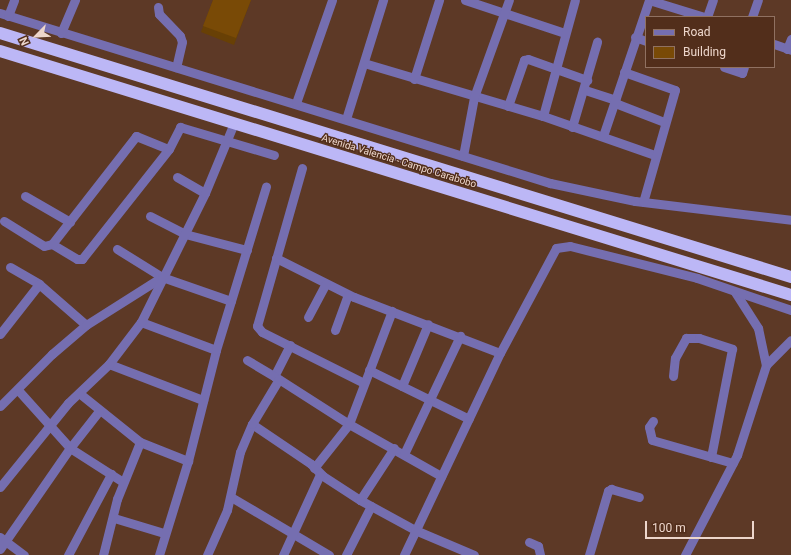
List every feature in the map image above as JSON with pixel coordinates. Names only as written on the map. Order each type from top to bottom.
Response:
[{"type":"highway","name":"Avenida Valencia - Campo Carabobo","points":[[0,33],[791,277]]},
{"type":"highway","name":"Avenida Valencia - Campo Carabobo","points":[[0,51],[791,295]]},
{"type":"street","points":[[14,0],[4,14],[61,33],[296,103],[550,183],[602,196],[791,220]]},
{"type":"street","points":[[61,33],[75,0]]},
{"type":"street","points":[[296,103],[332,0]]},
{"type":"street","points":[[346,119],[383,0]]},
{"type":"street","points":[[414,79],[439,0]]},
{"type":"street","points":[[465,0],[565,33]]},
{"type":"street","points":[[463,156],[474,97],[509,0]]},
{"type":"street","points":[[543,116],[575,0]]},
{"type":"street","points":[[603,136],[615,102],[634,37],[649,0],[671,3],[703,16]]},
{"type":"street","points":[[705,16],[713,0]]},
{"type":"street","points":[[752,16],[758,0]]},
{"type":"street","points":[[158,7],[159,14],[180,36],[182,42],[176,67]]},
{"type":"street","points":[[634,37],[645,40]]},
{"type":"street","points":[[775,44],[789,49],[791,39]]},
{"type":"street","points":[[572,127],[585,90],[597,42]]},
{"type":"street","points":[[508,106],[524,60],[528,59],[587,80]]},
{"type":"street","points":[[364,63],[474,97],[543,116],[655,154]]},
{"type":"street","points":[[727,68],[742,73],[744,68]]},
{"type":"street","points":[[624,72],[675,90],[664,122],[643,202]]},
{"type":"street","points":[[585,90],[664,122]]},
{"type":"street","points":[[0,487],[49,426],[79,393],[109,364],[141,322],[205,193],[234,123]]},
{"type":"street","points":[[52,244],[77,259],[85,257],[169,149],[180,127],[228,140],[274,156]]},
{"type":"street","points":[[4,221],[44,246],[52,244],[136,136],[169,149]]},
{"type":"street","points":[[302,168],[258,326],[262,332],[364,383]]},
{"type":"street","points":[[177,177],[205,193]]},
{"type":"street","points":[[158,555],[188,461],[216,350],[266,186]]},
{"type":"street","points":[[25,196],[70,222]]},
{"type":"street","points":[[150,216],[185,234],[247,250]]},
{"type":"street","points":[[404,555],[500,353],[556,248],[570,246],[672,273],[697,278],[791,310]]},
{"type":"street","points":[[117,249],[162,277],[231,301]]},
{"type":"street","points":[[276,258],[348,294],[460,336],[500,353]]},
{"type":"street","points":[[672,273],[678,260]]},
{"type":"street","points":[[10,267],[39,284],[86,325]]},
{"type":"street","points":[[0,406],[18,390],[52,354],[86,325],[162,277]]},
{"type":"street","points":[[308,317],[326,283]]},
{"type":"street","points":[[0,334],[39,284]]},
{"type":"street","points":[[735,292],[758,328],[766,365]]},
{"type":"street","points":[[335,330],[348,294]]},
{"type":"street","points":[[283,555],[317,471],[349,424],[392,311]]},
{"type":"street","points":[[141,322],[216,350]]},
{"type":"street","points":[[402,386],[428,324]]},
{"type":"street","points":[[404,454],[431,400],[460,336]]},
{"type":"street","points":[[673,376],[675,358],[686,338],[699,338],[732,349],[711,457]]},
{"type":"street","points":[[685,555],[733,463],[744,437],[766,365],[791,340]]},
{"type":"street","points":[[207,555],[231,496],[240,452],[252,424],[276,378],[290,345]]},
{"type":"street","points":[[247,360],[349,424],[394,448],[441,476]]},
{"type":"street","points":[[109,364],[203,400]]},
{"type":"street","points":[[369,370],[469,419]]},
{"type":"street","points":[[18,390],[70,448],[123,482]]},
{"type":"street","points":[[79,393],[99,411],[140,442],[188,461]]},
{"type":"street","points":[[0,549],[3,539],[99,411]]},
{"type":"street","points":[[653,421],[648,427],[652,440],[733,463]]},
{"type":"street","points":[[252,424],[360,500],[416,530],[467,554]]},
{"type":"street","points":[[103,555],[123,482],[140,442]]},
{"type":"street","points":[[360,500],[394,448]]},
{"type":"street","points":[[68,555],[110,474]]},
{"type":"street","points":[[589,555],[608,491],[611,489],[639,497]]},
{"type":"street","points":[[231,496],[329,555]]},
{"type":"street","points":[[346,555],[371,506]]},
{"type":"street","points":[[114,518],[164,533]]},
{"type":"street","points":[[3,539],[24,555]]},
{"type":"street","points":[[529,542],[538,546],[540,555]]},
{"type":"building","points":[[213,0],[251,0],[236,38],[203,26]]}]
